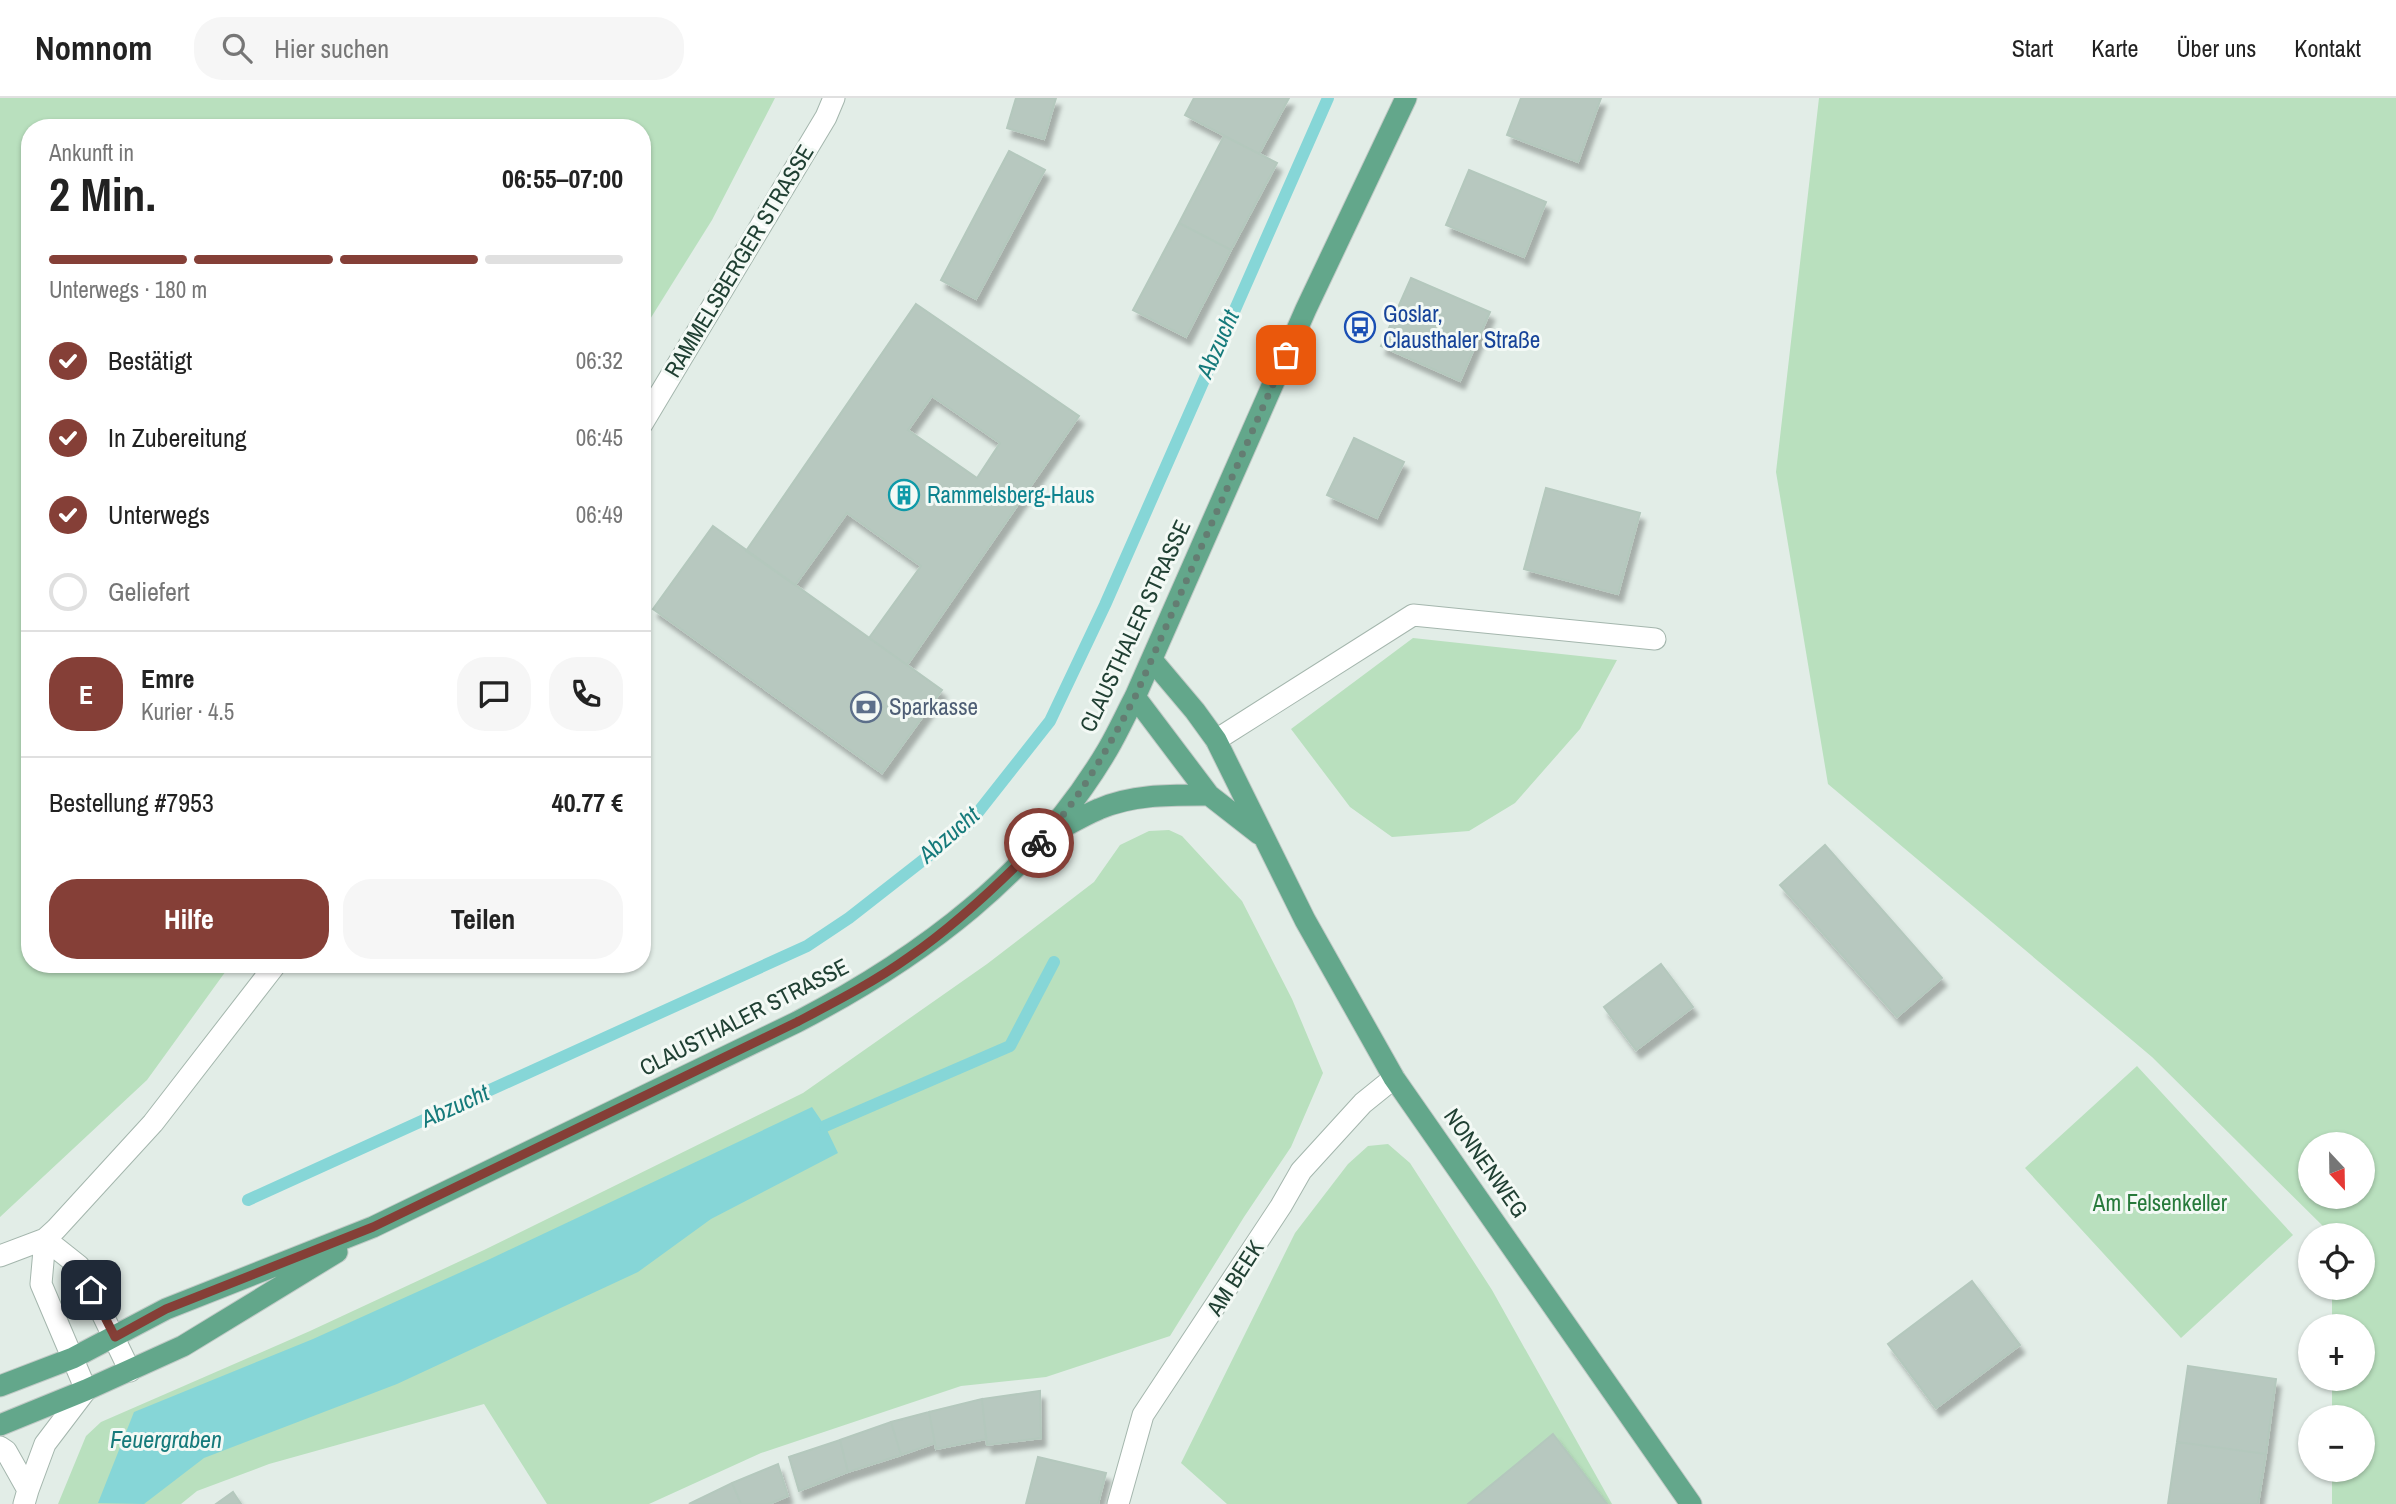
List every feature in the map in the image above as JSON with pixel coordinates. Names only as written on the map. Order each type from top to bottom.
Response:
[{"type":"main road","name":"CLAUSTHALER STRASSE","points":[[0,1387],[73,1358],[166,1309],[373,1227],[797,1022],[855,992],[909,957],[998,886],[1044,837],[1101,760],[1135,697],[1306,309],[1406,98]]},
{"type":"main road","name":"NONNENWEG","points":[[1152,660],[1216,740],[1305,920],[1394,1078],[1691,1504]]},
{"type":"main road","name":"NONNENWEG","points":[[1135,697],[1209,795],[1263,837]]},
{"type":"main road","points":[[1044,837],[1100,809],[1126,800],[1178,794],[1209,795]]},
{"type":"main road","name":"CLAUSTHALER STRASSE","points":[[0,1425],[183,1346],[373,1227]]},
{"type":"street","name":"RAMMELSBERGER STRASSE","points":[[651,409],[826,117],[834,98]]},
{"type":"street","points":[[1216,740],[1413,615],[1655,639]]},
{"type":"street","points":[[0,1256],[45,1239],[153,1124],[269,973]]},
{"type":"street","name":"AM BEEK","points":[[1118,1504],[1143,1415],[1260,1239],[1301,1171],[1363,1102],[1394,1078]]},
{"type":"street","points":[[45,1239],[79,1266],[130,1371]]},
{"type":"street","points":[[26,1497],[45,1444],[86,1390],[41,1284],[45,1239]]},
{"type":"street","points":[[0,1447],[6,1451],[26,1497]]},
{"type":"green space","points":[[0,98],[775,98],[712,220],[651,318],[651,119],[21,119],[21,973],[224,973],[147,1080],[0,1217]]},
{"type":"green space","points":[[1819,98],[2396,98],[2396,1504],[2332,1504],[2332,1482],[2375,1482],[2375,1405],[2332,1405],[2332,1391],[2375,1391],[2375,1314],[2332,1314],[2332,1300],[2375,1300],[2375,1223],[2320,1223],[2306,1209],[2375,1209],[2375,1132],[2298,1132],[2298,1201],[2152,1057],[1828,784],[1776,472]]},
{"type":"green space","points":[[1413,638],[1617,660],[1580,729],[1515,803],[1469,831],[1392,837],[1350,807],[1291,729]]},
{"type":"green space","points":[[1169,830],[1182,836],[1242,901],[1292,999],[1323,1073],[1291,1147],[1170,1336],[1046,1377],[961,1386],[761,1453],[649,1504],[547,1504],[484,1404],[269,1464],[197,1491],[181,1504],[58,1504],[86,1436],[101,1422],[310,1331],[484,1250],[803,1093],[987,964],[1094,882],[1120,845],[1149,831]]},
{"type":"green space","name":"Am Felsenkeller","points":[[2137,1066],[2293,1235],[2181,1338],[2025,1168]]},
{"type":"green space","points":[[1388,1144],[1410,1163],[1492,1290],[1612,1504],[1227,1504],[1181,1463],[1295,1233],[1348,1164],[1368,1146]]},
{"type":"water","name":"Feuergraben","points":[[812,1107],[838,1153],[711,1219],[638,1272],[397,1384],[204,1458],[144,1504],[98,1503],[134,1412],[313,1339]]},
{"type":"building","points":[[1016,98],[1056,98],[1044,139],[1007,128]]},
{"type":"building","points":[[1194,98],[1289,98],[1259,154],[1185,115]]},
{"type":"building","points":[[1521,98],[1601,98],[1578,162],[1507,135]]},
{"type":"building","points":[[1224,136],[1277,163],[1231,250],[1179,223]]},
{"type":"building","points":[[1009,151],[1045,170],[976,299],[941,280]]},
{"type":"building","points":[[1469,170],[1546,202],[1524,257],[1446,225]]},
{"type":"building","points":[[1179,223],[1231,250],[1186,337],[1133,310]]},
{"type":"building","points":[[1411,278],[1490,312],[1460,381],[1381,346]]},
{"type":"building","name":"Rammelsberg-Haus","points":[[916,304],[1079,416],[907,665],[869,638],[921,566],[847,513],[795,585],[746,551]],"holes":[[[932,396],[1000,443],[977,478],[908,430]]]},
{"type":"building","points":[[1354,438],[1404,462],[1377,518],[1327,495]]},
{"type":"building","points":[[1546,488],[1640,513],[1618,594],[1524,569]]},
{"type":"building","points":[[713,526],[942,690],[882,773],[653,609]]},
{"type":"building","points":[[1825,845],[1942,978],[1897,1017],[1780,885]]},
{"type":"building","points":[[1661,964],[1693,1007],[1636,1050],[1604,1007]]},
{"type":"building","points":[[1972,1281],[2020,1345],[1936,1408],[1888,1344]]},
{"type":"building","points":[[2188,1366],[2276,1379],[2266,1454],[2177,1442]]},
{"type":"building","points":[[1040,1391],[1041,1438],[987,1445],[982,1399]]},
{"type":"building","points":[[982,1399],[986,1439],[936,1449],[929,1412]]},
{"type":"building","points":[[929,1412],[935,1443],[901,1455],[891,1422]]},
{"type":"building","points":[[891,1422],[901,1455],[848,1472],[840,1440]]},
{"type":"building","points":[[1553,1434],[1607,1504],[1468,1504],[1518,1463]]},
{"type":"building","points":[[840,1440],[848,1472],[799,1491],[789,1457]]},
{"type":"building","points":[[2177,1442],[2266,1454],[2258,1504],[2168,1504]]},
{"type":"building","points":[[1038,1457],[1106,1473],[1098,1504],[1026,1504]]},
{"type":"building","points":[[778,1464],[788,1496],[769,1504],[741,1504],[732,1483]]},
{"type":"building","points":[[732,1483],[741,1504],[689,1504]]},
{"type":"building","points":[[233,1492],[241,1504],[216,1504]]},
{"type":"waterway","name":"Abzucht","points":[[248,1200],[807,946],[849,918],[968,825],[1050,721],[1105,605],[1328,98]]},
{"type":"waterway","points":[[825,1126],[1010,1046],[1054,962]]},
{"type":"way so far","points":[[1039,843],[1086,783],[1108,749],[1135,697],[1286,355]]},
{"type":"place","name":"Goslar, Clausthaler Straße","points":[[1360,327]]},
{"type":"place","name":"Rammelsberg-Haus","points":[[904,495]]},
{"type":"place","name":"Sparkasse","points":[[866,707]]},
{"type":"route","points":[[91,1290],[115,1337],[166,1309],[373,1227],[855,992],[909,957],[954,923],[998,886],[1039,843]]}]
